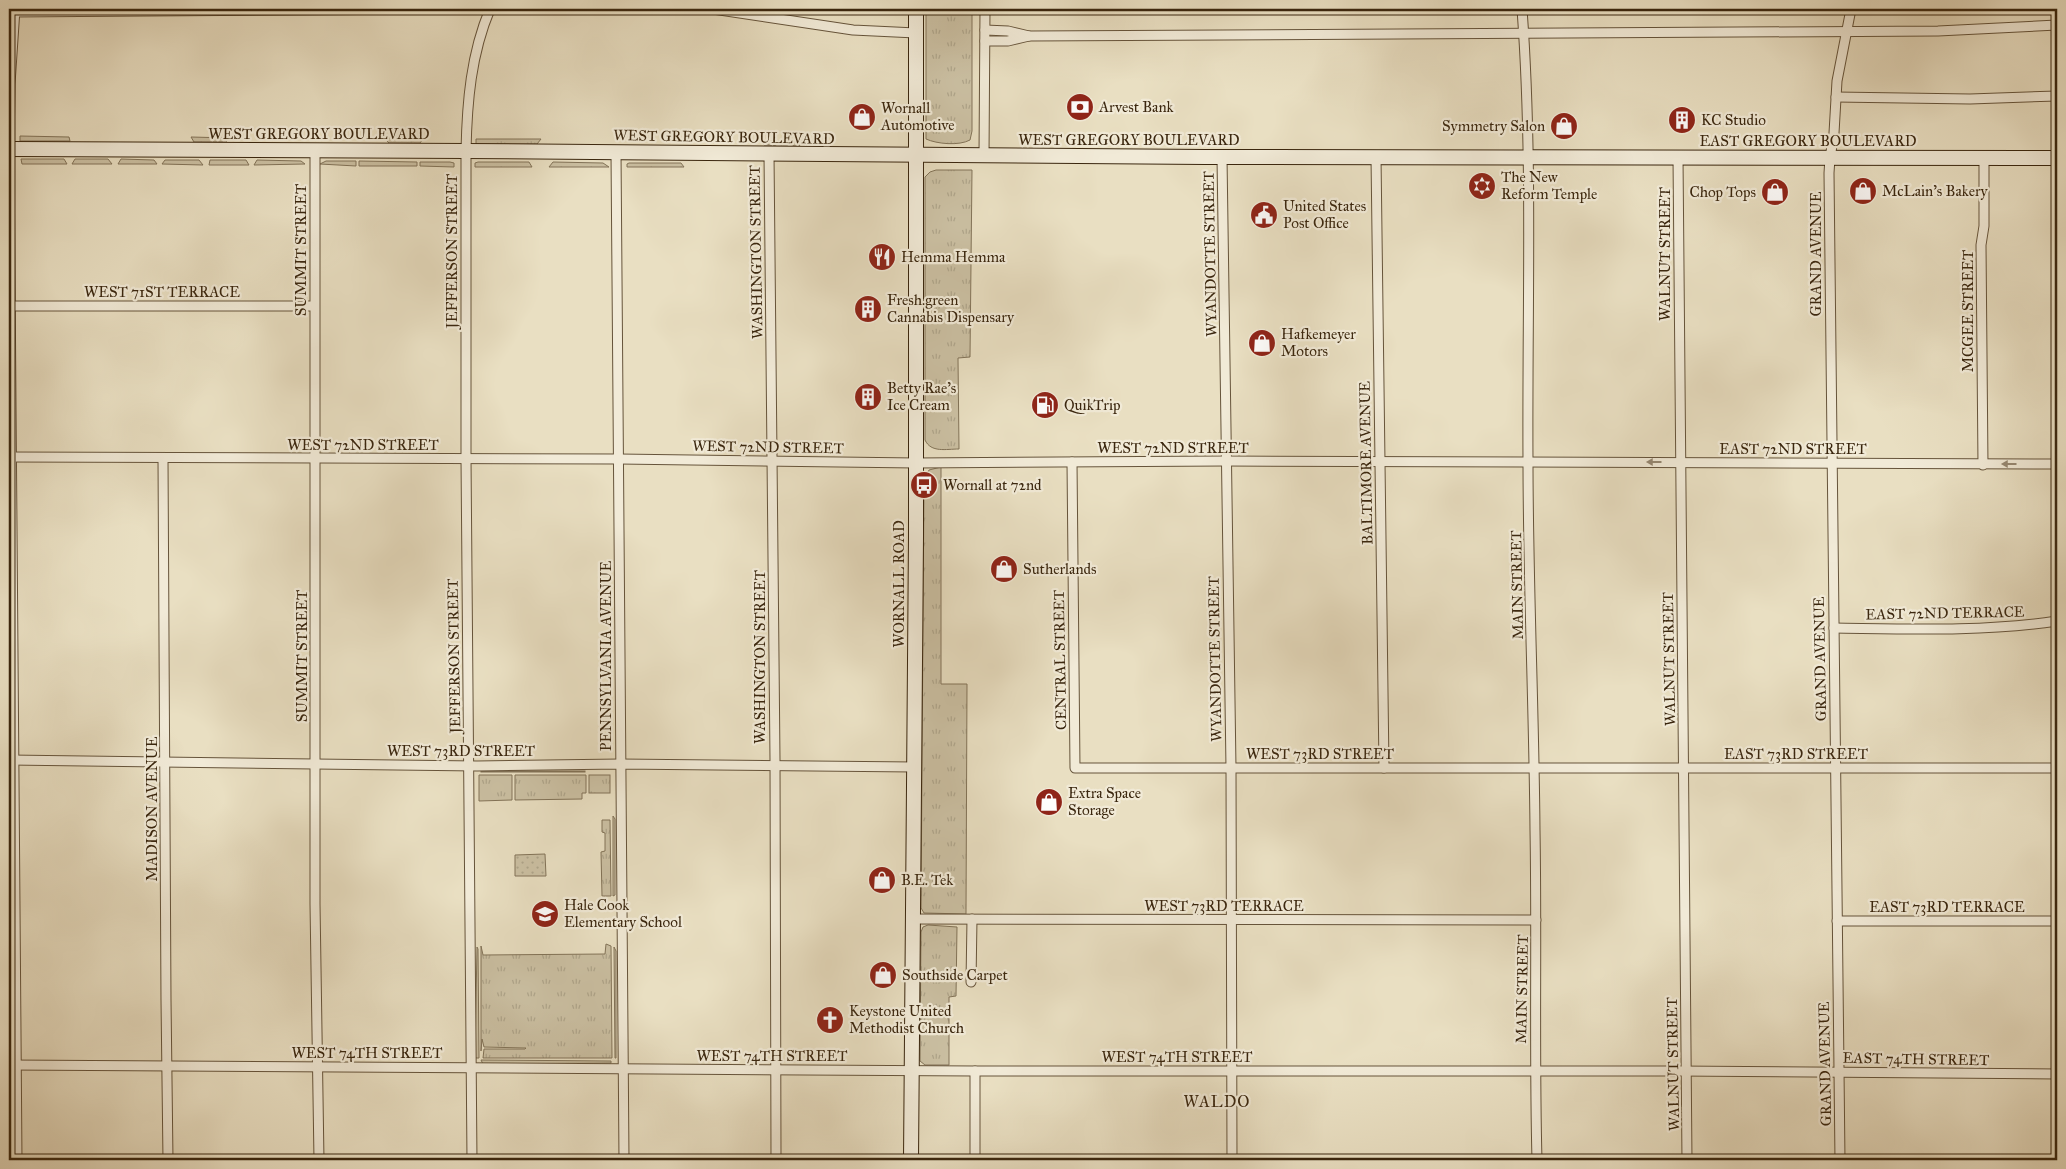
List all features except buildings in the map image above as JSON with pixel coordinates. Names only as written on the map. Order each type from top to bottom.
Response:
[{"type":"main road","name":"WORNALL ROAD","points":[[910,1160],[916,463],[916,9]]},
{"type":"main road","name":"WEST GREGORY BOULEVARD","points":[[9,149],[984,156],[1528,157]]},
{"type":"main road","name":"EAST GREGORY BOULEVARD","points":[[1528,157],[2057,158]]},
{"type":"street","points":[[17,1160],[13,1065],[9,306],[9,149],[13,11],[430,9]]},
{"type":"street","name":"JEFFERSON STREET","points":[[472,1160],[466,458],[466,151],[471,78],[478,44],[490,9]]},
{"type":"street","points":[[713,9],[853,30],[916,32]]},
{"type":"street","points":[[984,156],[985,9]]},
{"type":"street","name":"MAIN STREET","points":[[1522,9],[1528,116],[1528,463],[1536,920],[1535,1072],[1537,1160]]},
{"type":"street","name":"GRAND AVENUE","points":[[1840,1160],[1830,158],[1840,62],[1851,9]]},
{"type":"street","points":[[985,42],[1008,41],[1029,36],[1847,30],[1938,31],[2057,24]]},
{"type":"street","points":[[985,30],[1008,31],[1029,36]]},
{"type":"street","points":[[1836,97],[1970,99],[2057,96]]},
{"type":"street","name":"SUMMIT STREET","points":[[315,151],[315,904],[320,1160]]},
{"type":"street","name":"PENNSYLVANIA AVENUE","points":[[616,152],[624,1160]]},
{"type":"street","name":"WASHINGTON STREET","points":[[769,154],[775,766],[776,1160]]},
{"type":"street","name":"WYANDOTTE STREET","points":[[1222,157],[1231,768],[1232,1160]]},
{"type":"street","name":"BALTIMORE AVENUE","points":[[1376,157],[1384,768]]},
{"type":"street","name":"WALNUT STREET","points":[[1678,158],[1687,1160]]},
{"type":"street","name":"MCGEE STREET","points":[[1984,158],[1984,226],[1981,246],[1984,464]]},
{"type":"street","name":"WEST 71ST TERRACE","points":[[9,306],[314,306]]},
{"type":"street","name":"WEST 72ND STREET","points":[[10,457],[619,459],[916,463],[1225,461],[1528,463]]},
{"type":"street","name":"MADISON AVENUE","points":[[163,458],[168,1160]]},
{"type":"street","name":"CENTRAL STREET","points":[[1072,462],[1076,768]]},
{"type":"street","name":"EAST 72ND STREET","points":[[1528,463],[1832,462],[2057,464]]},
{"type":"street","name":"EAST 72ND TERRACE","points":[[1834,628],[1980,629],[2025,626],[2057,621]]},
{"type":"street","name":"WEST 73RD STREET","points":[[12,760],[316,764],[620,764],[914,767]]},
{"type":"street","name":"WEST 73RD STREET","points":[[1076,768],[1534,768]]},
{"type":"street","name":"EAST 73RD STREET","points":[[1534,768],[2057,768]]},
{"type":"street","name":"WEST 73RD TERRACE","points":[[912,919],[1536,920]]},
{"type":"street","points":[[971,982],[972,919]]},
{"type":"street","name":"EAST 73RD TERRACE","points":[[1837,921],[2057,921]]},
{"type":"street","name":"WEST 74TH STREET","points":[[13,1065],[975,1071],[1535,1072]]},
{"type":"street","points":[[975,1071],[975,1160]]},
{"type":"street","name":"EAST 74TH STREET","points":[[1535,1072],[1686,1071],[2057,1074]]},
{"type":"green space","points":[[926,9],[972,9],[972,131],[970,140],[965,142],[948,144],[926,139]]},
{"type":"green space","points":[[20,136],[69,137],[70,141],[20,141]]},
{"type":"green space","points":[[191,137],[230,138],[226,142],[194,142]]},
{"type":"green space","points":[[385,139],[423,139],[420,143],[389,143]]},
{"type":"green space","points":[[476,139],[541,139],[537,144],[476,144]]},
{"type":"green space","points":[[761,141],[802,141],[799,146],[764,145]]},
{"type":"green space","points":[[21,159],[64,159],[67,164],[22,164]]},
{"type":"green space","points":[[75,159],[108,159],[112,164],[72,164]]},
{"type":"green space","points":[[121,159],[154,160],[157,164],[118,164]]},
{"type":"green space","points":[[165,160],[199,160],[203,165],[162,164]]},
{"type":"green space","points":[[210,160],[246,160],[249,165],[209,165]]},
{"type":"green space","points":[[257,160],[301,161],[305,164],[254,165]]},
{"type":"green space","points":[[326,161],[356,161],[356,166],[320,164]]},
{"type":"green space","points":[[359,161],[417,162],[417,166],[359,166]]},
{"type":"green space","points":[[420,162],[450,162],[454,163],[454,167],[420,166]]},
{"type":"green space","points":[[529,162],[532,167],[475,167],[475,163]]},
{"type":"green space","points":[[553,162],[603,163],[609,167],[549,167]]},
{"type":"green space","points":[[629,163],[681,163],[684,167],[627,167]]},
{"type":"green space","points":[[936,170],[972,170],[970,357],[958,358],[959,449],[944,450],[931,447],[925,440],[925,177],[930,172]]},
{"type":"green space","points":[[941,467],[941,684],[967,684],[966,914],[924,913],[921,908],[924,480],[929,470]]},
{"type":"green space","points":[[585,771],[585,772],[481,772]]},
{"type":"green space","points":[[479,775],[512,775],[512,800],[479,801]]},
{"type":"green space","points":[[515,775],[586,775],[586,793],[582,793],[582,799],[515,800]]},
{"type":"green space","points":[[589,775],[610,775],[610,793],[589,793]]},
{"type":"green space","points":[[613,816],[615,819],[615,895],[613,896]]},
{"type":"green space","points":[[602,820],[610,820],[611,896],[602,896],[601,852],[605,851],[605,833],[602,832]]},
{"type":"green space","points":[[545,854],[546,876],[515,876],[515,855]]},
{"type":"green space","points":[[928,925],[957,927],[956,996],[949,997],[949,1065],[925,1065],[920,1061],[921,932],[923,927]]},
{"type":"green space","points":[[606,944],[611,946],[612,1058],[483,1058],[484,1049],[526,1048],[484,1047],[482,1039],[481,1051],[481,946],[483,955],[605,954]]},
{"type":"green space","points":[[477,947],[479,1058],[476,1058],[475,1055]]},
{"type":"green space","points":[[614,947],[616,951],[616,1058],[615,1058]]},
{"type":"green space","points":[[481,1060],[611,1061],[611,1063],[483,1064]]},
{"type":"place","name":"Arvest Bank","points":[[1080,107]]},
{"type":"place","name":"Wornall Automotive","points":[[862,117]]},
{"type":"place","name":"KC Studio","points":[[1682,120]]},
{"type":"place","name":"Symmetry Salon","points":[[1564,126]]},
{"type":"place","name":"The New Reform Temple","points":[[1482,186]]},
{"type":"place","name":"McLain's Bakery","points":[[1863,191]]},
{"type":"place","name":"Chop Tops","points":[[1775,192]]},
{"type":"place","name":"United States Post Office","points":[[1264,215]]},
{"type":"place","name":"Hemma Hemma","points":[[882,257]]},
{"type":"place","name":"Fresh.green Cannabis Dispensary","points":[[868,309]]},
{"type":"place","name":"Hafkemeyer Motors","points":[[1262,343]]},
{"type":"place","name":"Betty Rae's Ice Cream","points":[[868,397]]},
{"type":"place","name":"QuikTrip","points":[[1045,405]]},
{"type":"place","name":"Wornall at 72nd","points":[[924,485]]},
{"type":"place","name":"Sutherlands","points":[[1004,569]]},
{"type":"place","name":"Extra Space Storage","points":[[1049,802]]},
{"type":"place","name":"B.E. Tek","points":[[882,880]]},
{"type":"place","name":"Hale Cook Elementary School","points":[[545,914]]},
{"type":"place","name":"Southside Carpet","points":[[883,975]]},
{"type":"place","name":"Keystone United Methodist Church","points":[[830,1020]]},
{"type":"district","name":"WALDO","points":[[1217,1101]]}]
